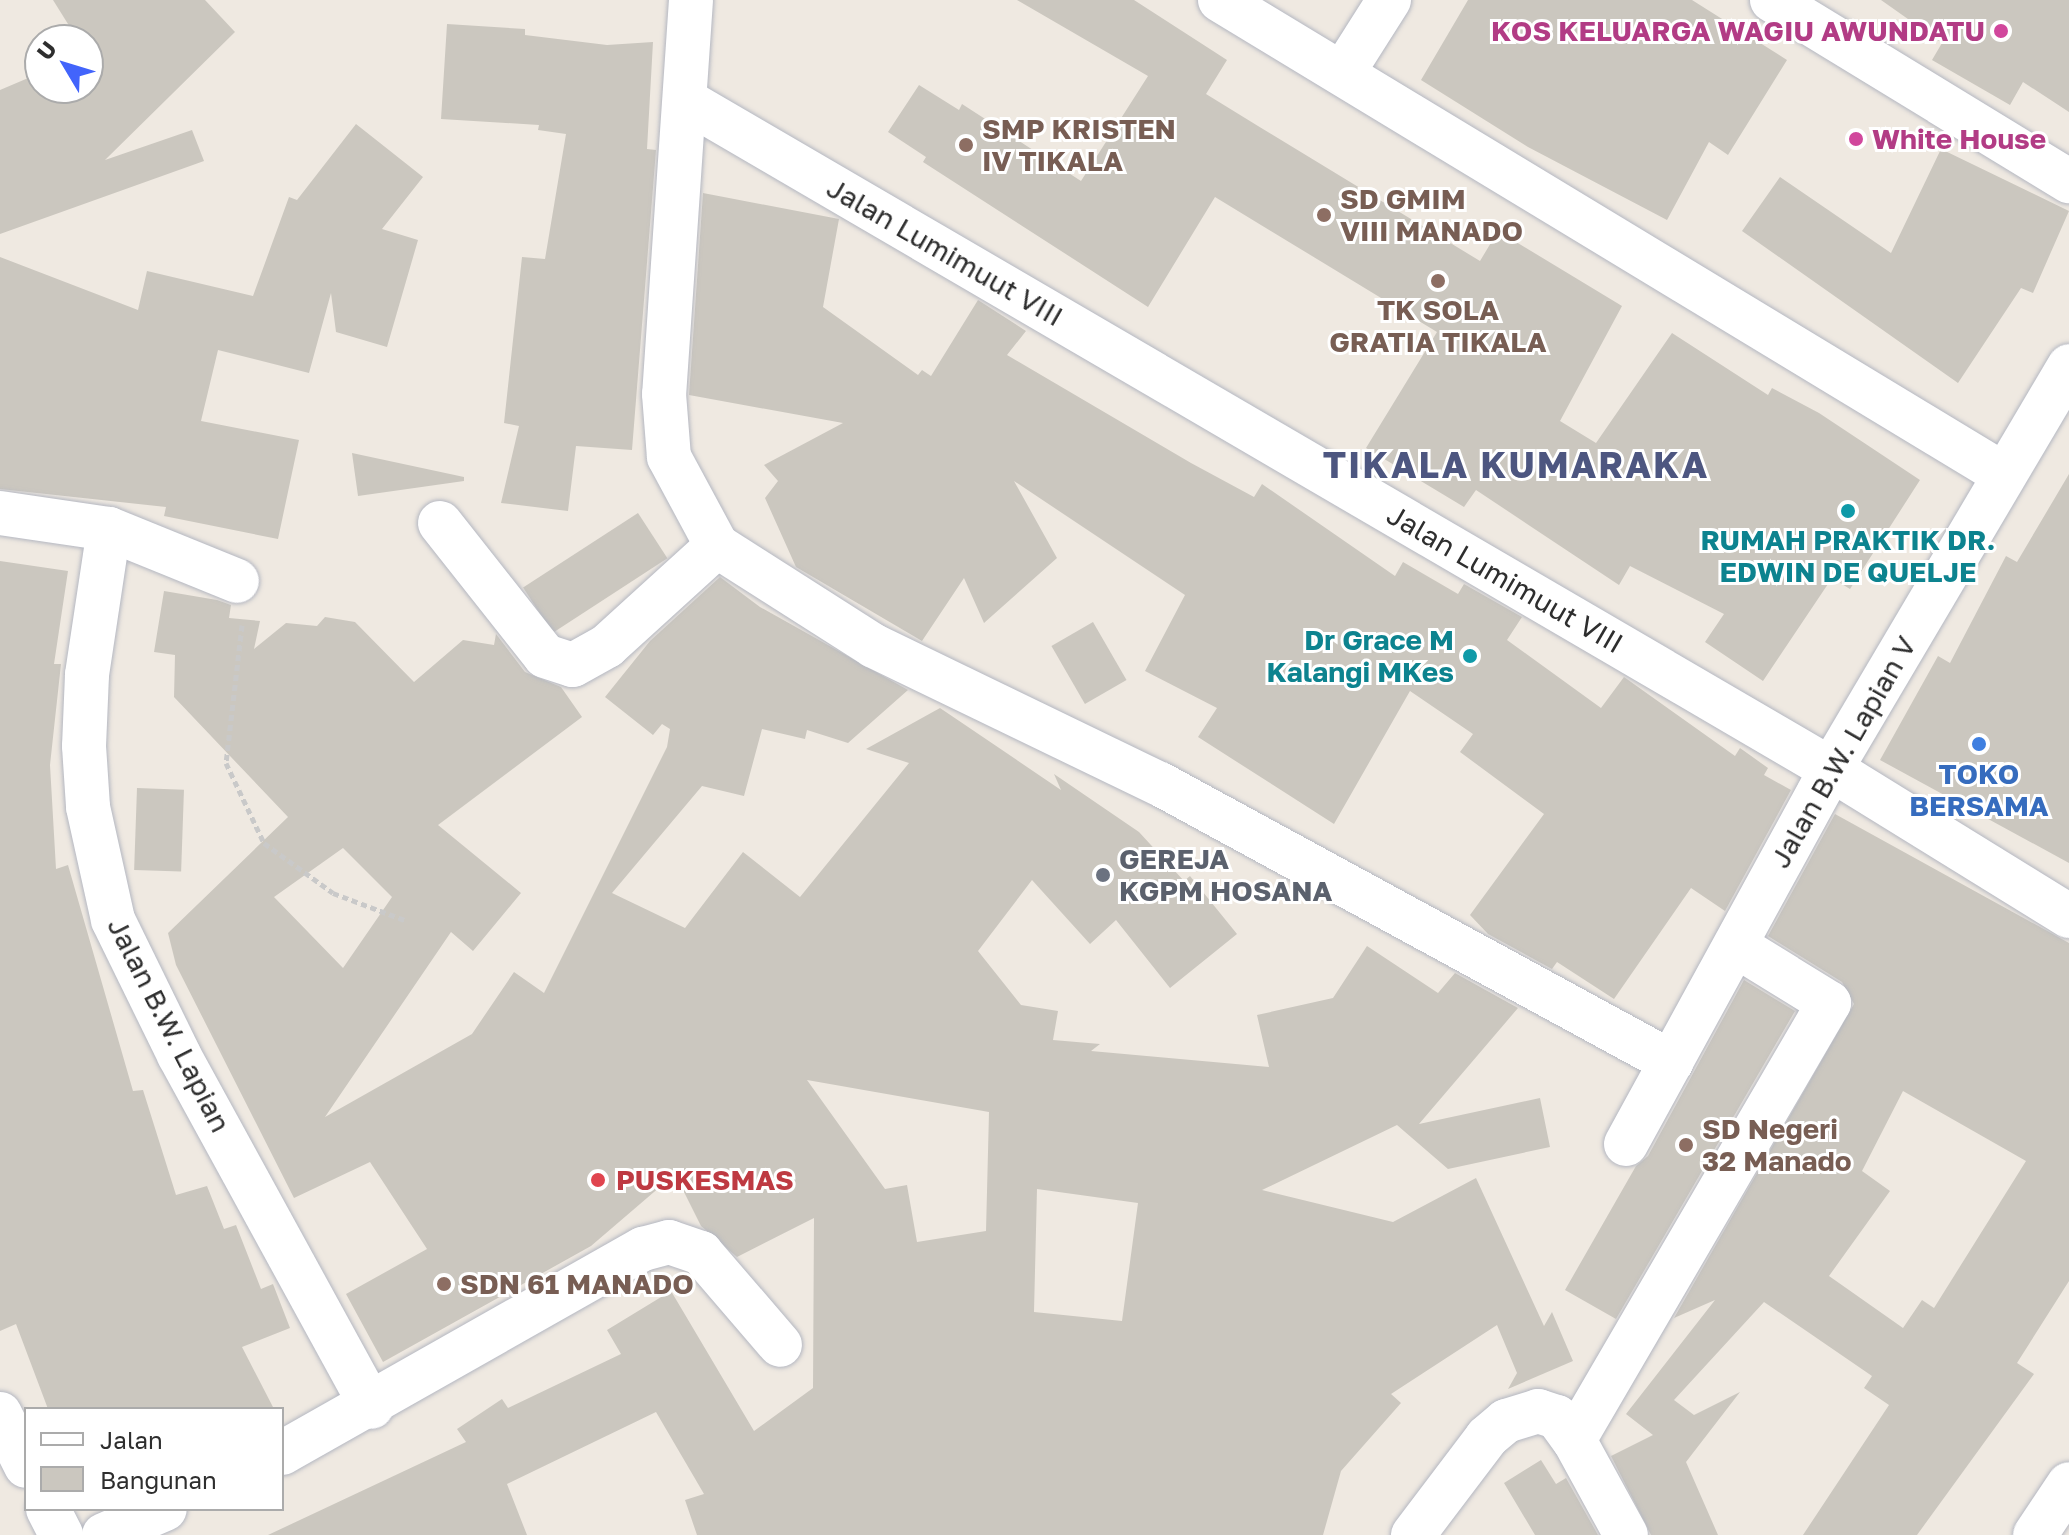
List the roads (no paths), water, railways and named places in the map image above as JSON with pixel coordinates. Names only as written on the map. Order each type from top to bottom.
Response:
[{"type":"street","points":[[691,0],[688,102],[664,394],[669,457],[717,546],[874,646],[1160,784],[1671,1062]]},
{"type":"street","points":[[1220,0],[1344,71],[2003,474]]},
{"type":"street","points":[[1344,71],[1389,0]]},
{"type":"street","points":[[1772,0],[2069,181]]},
{"type":"street","name":"Jalan Lumimuut VIII","points":[[688,102],[1831,769],[2069,916]]},
{"type":"street","name":"Jalan B.W. Lapian V","points":[[1626,1144],[1831,769],[2069,366]]},
{"type":"street","points":[[0,513],[109,529],[237,581]]},
{"type":"street","points":[[440,523],[545,656],[573,665],[607,646],[717,546]]},
{"type":"street","name":"Jalan B.W. Lapian","points":[[109,529],[87,675],[84,746],[88,807],[113,920],[179,1055],[372,1407]]},
{"type":"street","points":[[1574,1440],[1829,1003],[1735,945]]},
{"type":"street","points":[[284,1452],[372,1407],[643,1249],[669,1242],[701,1253],[780,1345]]},
{"type":"street","points":[[1413,1535],[1506,1421],[1525,1412],[1549,1412],[1574,1440],[1626,1535]]},
{"type":"street","points":[[0,1414],[24,1462]]},
{"type":"street","points":[[49,1511],[61,1535]]},
{"type":"street","points":[[104,1535],[160,1511]]},
{"type":"place","name":"KOS KELUARGA WAGIU AWUNDATU","points":[[2001,31]]},
{"type":"place","name":"White House","points":[[1856,139]]},
{"type":"place","name":"SMP KRISTEN IV TIKALA","points":[[966,145]]},
{"type":"place","name":"SD GMIM VIII MANADO","points":[[1324,215]]},
{"type":"place","name":"TK SOLA GRATIA TIKALA","points":[[1438,281]]},
{"type":"place","name":"RUMAH PRAKTIK DR. EDWIN DE QUELJE","points":[[1848,511]]},
{"type":"place","name":"Dr Grace M Kalangi MKes","points":[[1470,656]]},
{"type":"place","name":"TOKO BERSAMA","points":[[1979,744]]},
{"type":"place","name":"GEREJA KGPM HOSANA","points":[[1103,875]]},
{"type":"place","name":"SD Negeri 32 Manado","points":[[1686,1145]]},
{"type":"place","name":"PUSKESMAS","points":[[598,1180]]},
{"type":"place","name":"SDN 61 MANADO","points":[[444,1284]]},
{"type":"district","name":"TIKALA KUMARAKA","points":[[1516,465]]}]
